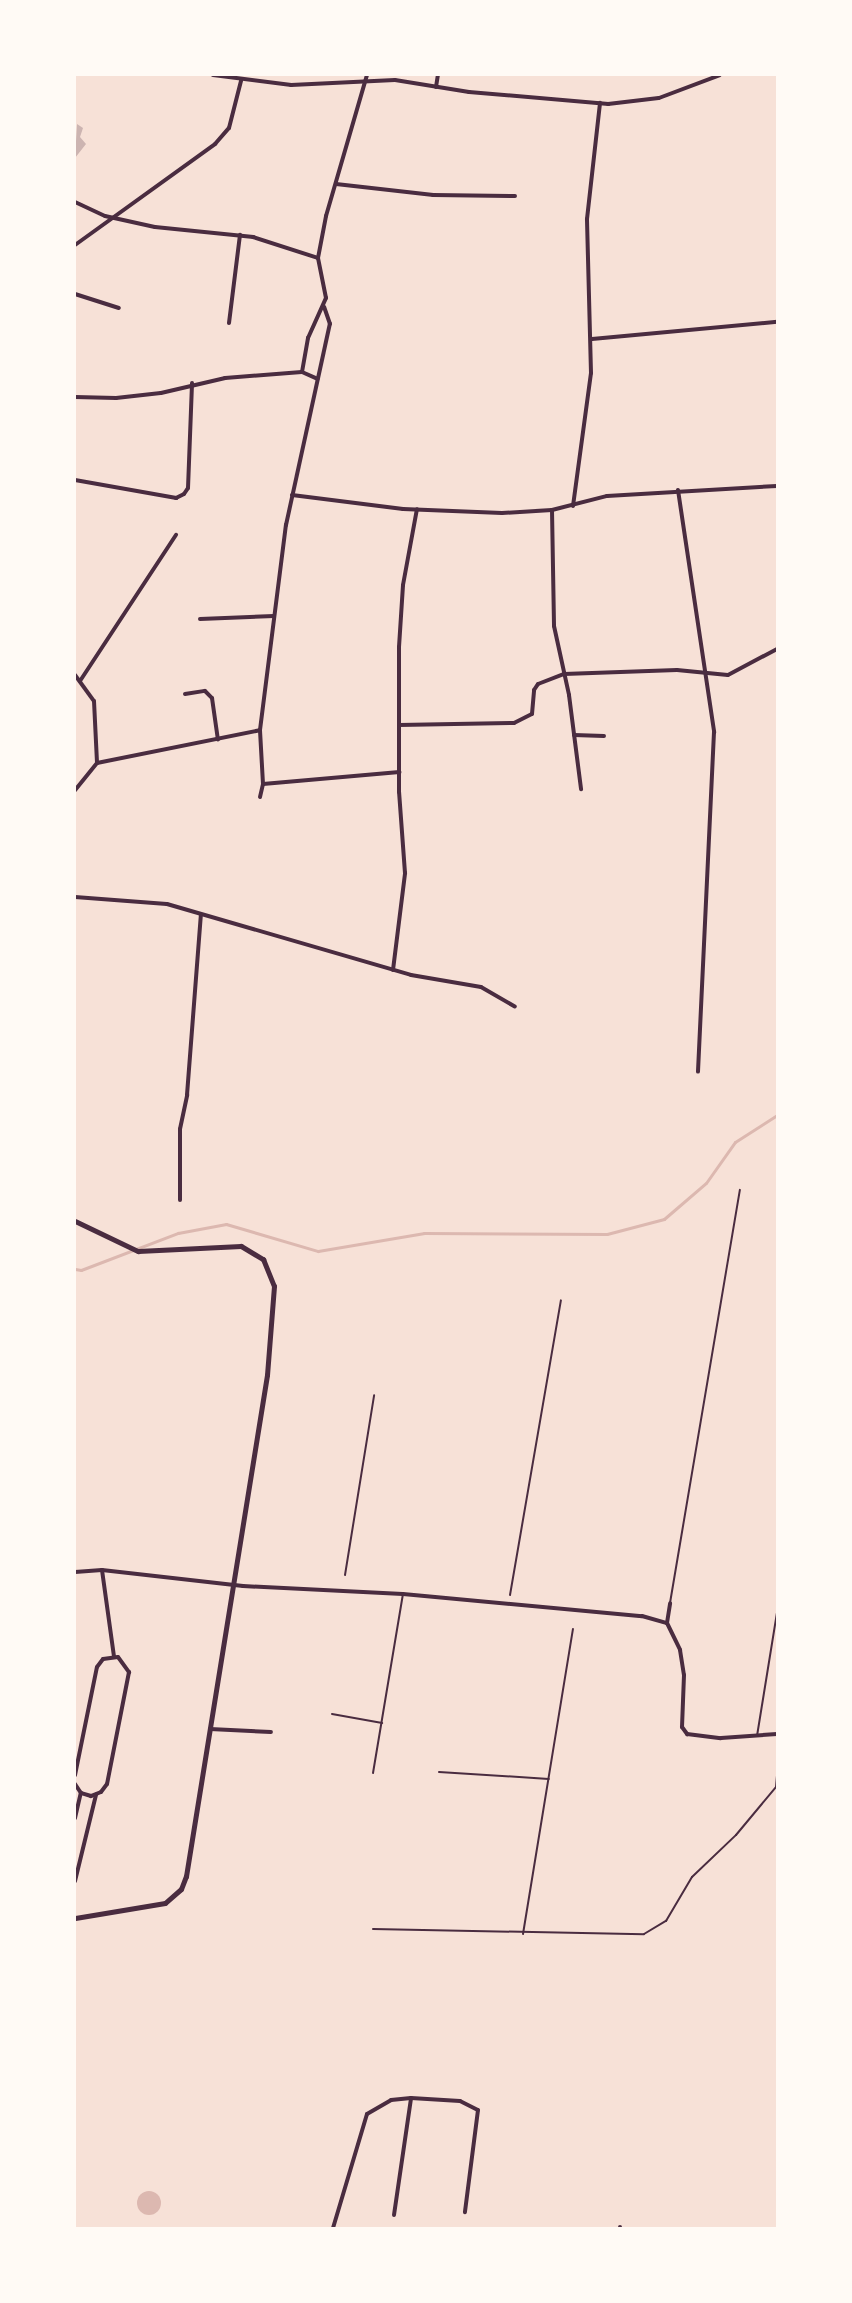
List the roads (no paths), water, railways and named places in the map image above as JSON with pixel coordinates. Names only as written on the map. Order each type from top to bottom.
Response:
[{"type":"street","points":[[213,75],[241,81],[291,85],[395,80],[436,87],[600,103],[659,98],[720,75]]},
{"type":"street","points":[[260,797],[263,784],[260,730],[274,616],[292,495],[330,324],[324,307],[318,258],[336,184],[368,83],[367,75]]},
{"type":"street","points":[[436,87],[438,75]]},
{"type":"street","points":[[75,245],[215,144],[229,129],[241,81]]},
{"type":"street","points":[[573,506],[591,373],[587,219],[600,103]]},
{"type":"street","points":[[336,184],[433,195],[515,196]]},
{"type":"street","points":[[75,202],[115,218],[155,227],[240,235],[282,244],[318,258]]},
{"type":"street","points":[[229,323],[240,235]]},
{"type":"street","points":[[75,294],[119,308]]},
{"type":"street","points":[[302,372],[308,338],[324,307]]},
{"type":"street","points":[[591,339],[777,322]]},
{"type":"street","points":[[75,397],[161,393],[192,383],[302,372],[318,379]]},
{"type":"street","points":[[75,480],[176,498],[184,494],[188,488],[192,383]]},
{"type":"street","points":[[292,495],[417,509],[552,510],[607,495],[777,486]]},
{"type":"street","points":[[678,490],[714,732],[698,1072]]},
{"type":"street","points":[[393,970],[405,873],[399,772],[403,585],[417,509]]},
{"type":"street","points":[[552,510],[554,626],[564,674],[581,789]]},
{"type":"street","points":[[81,681],[176,535]]},
{"type":"street","points":[[200,619],[274,616]]},
{"type":"street","points":[[399,725],[524,720],[532,714],[534,690],[538,684],[564,674],[705,671],[728,675],[744,670],[777,649]]},
{"type":"street","points":[[75,675],[94,701],[98,763]]},
{"type":"street","points":[[185,694],[205,691],[212,698],[218,740]]},
{"type":"street","points":[[75,790],[98,763],[260,730]]},
{"type":"street","points":[[574,735],[604,736]]},
{"type":"street","points":[[263,784],[399,772]]},
{"type":"street","points":[[75,897],[167,904],[393,970],[481,987],[515,1007]]},
{"type":"street","points":[[180,1200],[180,1129],[187,1095],[201,915]]},
{"type":"street","points":[[75,1221],[138,1251],[241,1246],[252,1251],[270,1269],[274,1286],[267,1375],[210,1729],[181,1889],[165,1903],[154,1907],[75,1918]]},
{"type":"street","points":[[75,1572],[102,1570],[234,1584],[403,1594],[642,1616],[667,1623]]},
{"type":"street","points":[[102,1570],[114,1656]]},
{"type":"street","points":[[670,1603],[667,1623],[680,1650],[684,1675],[682,1727],[687,1734],[757,1736],[777,1734]]},
{"type":"street","points":[[75,1775],[97,1667],[103,1659],[114,1656],[126,1663],[129,1677],[107,1784],[96,1795],[75,1881]]},
{"type":"street","points":[[210,1729],[271,1732]]},
{"type":"street","points":[[75,1784],[81,1793],[75,1818]]},
{"type":"street","points":[[81,1793],[96,1795]]},
{"type":"street","points":[[394,2215],[411,2098]]},
{"type":"street","points":[[333,2228],[367,2114],[385,2103],[411,2098],[460,2101],[478,2110],[465,2212]]},
{"type":"lane","points":[[670,1603],[740,1190]]},
{"type":"lane","points":[[510,1595],[561,1300]]},
{"type":"lane","points":[[345,1575],[374,1395]]},
{"type":"lane","points":[[373,1773],[403,1594]]},
{"type":"lane","points":[[757,1736],[777,1613]]},
{"type":"lane","points":[[523,1935],[573,1629]]},
{"type":"lane","points":[[332,1714],[382,1723]]},
{"type":"lane","points":[[439,1772],[549,1779]]},
{"type":"lane","points":[[373,1929],[523,1935],[632,1936],[666,1921],[692,1877],[736,1835],[776,1787],[777,1776]]},
{"type":"waterway","points":[[75,1269],[81,1270],[178,1233],[226,1224],[318,1251],[424,1233],[607,1234],[664,1219],[706,1183],[735,1142],[777,1115]]}]
